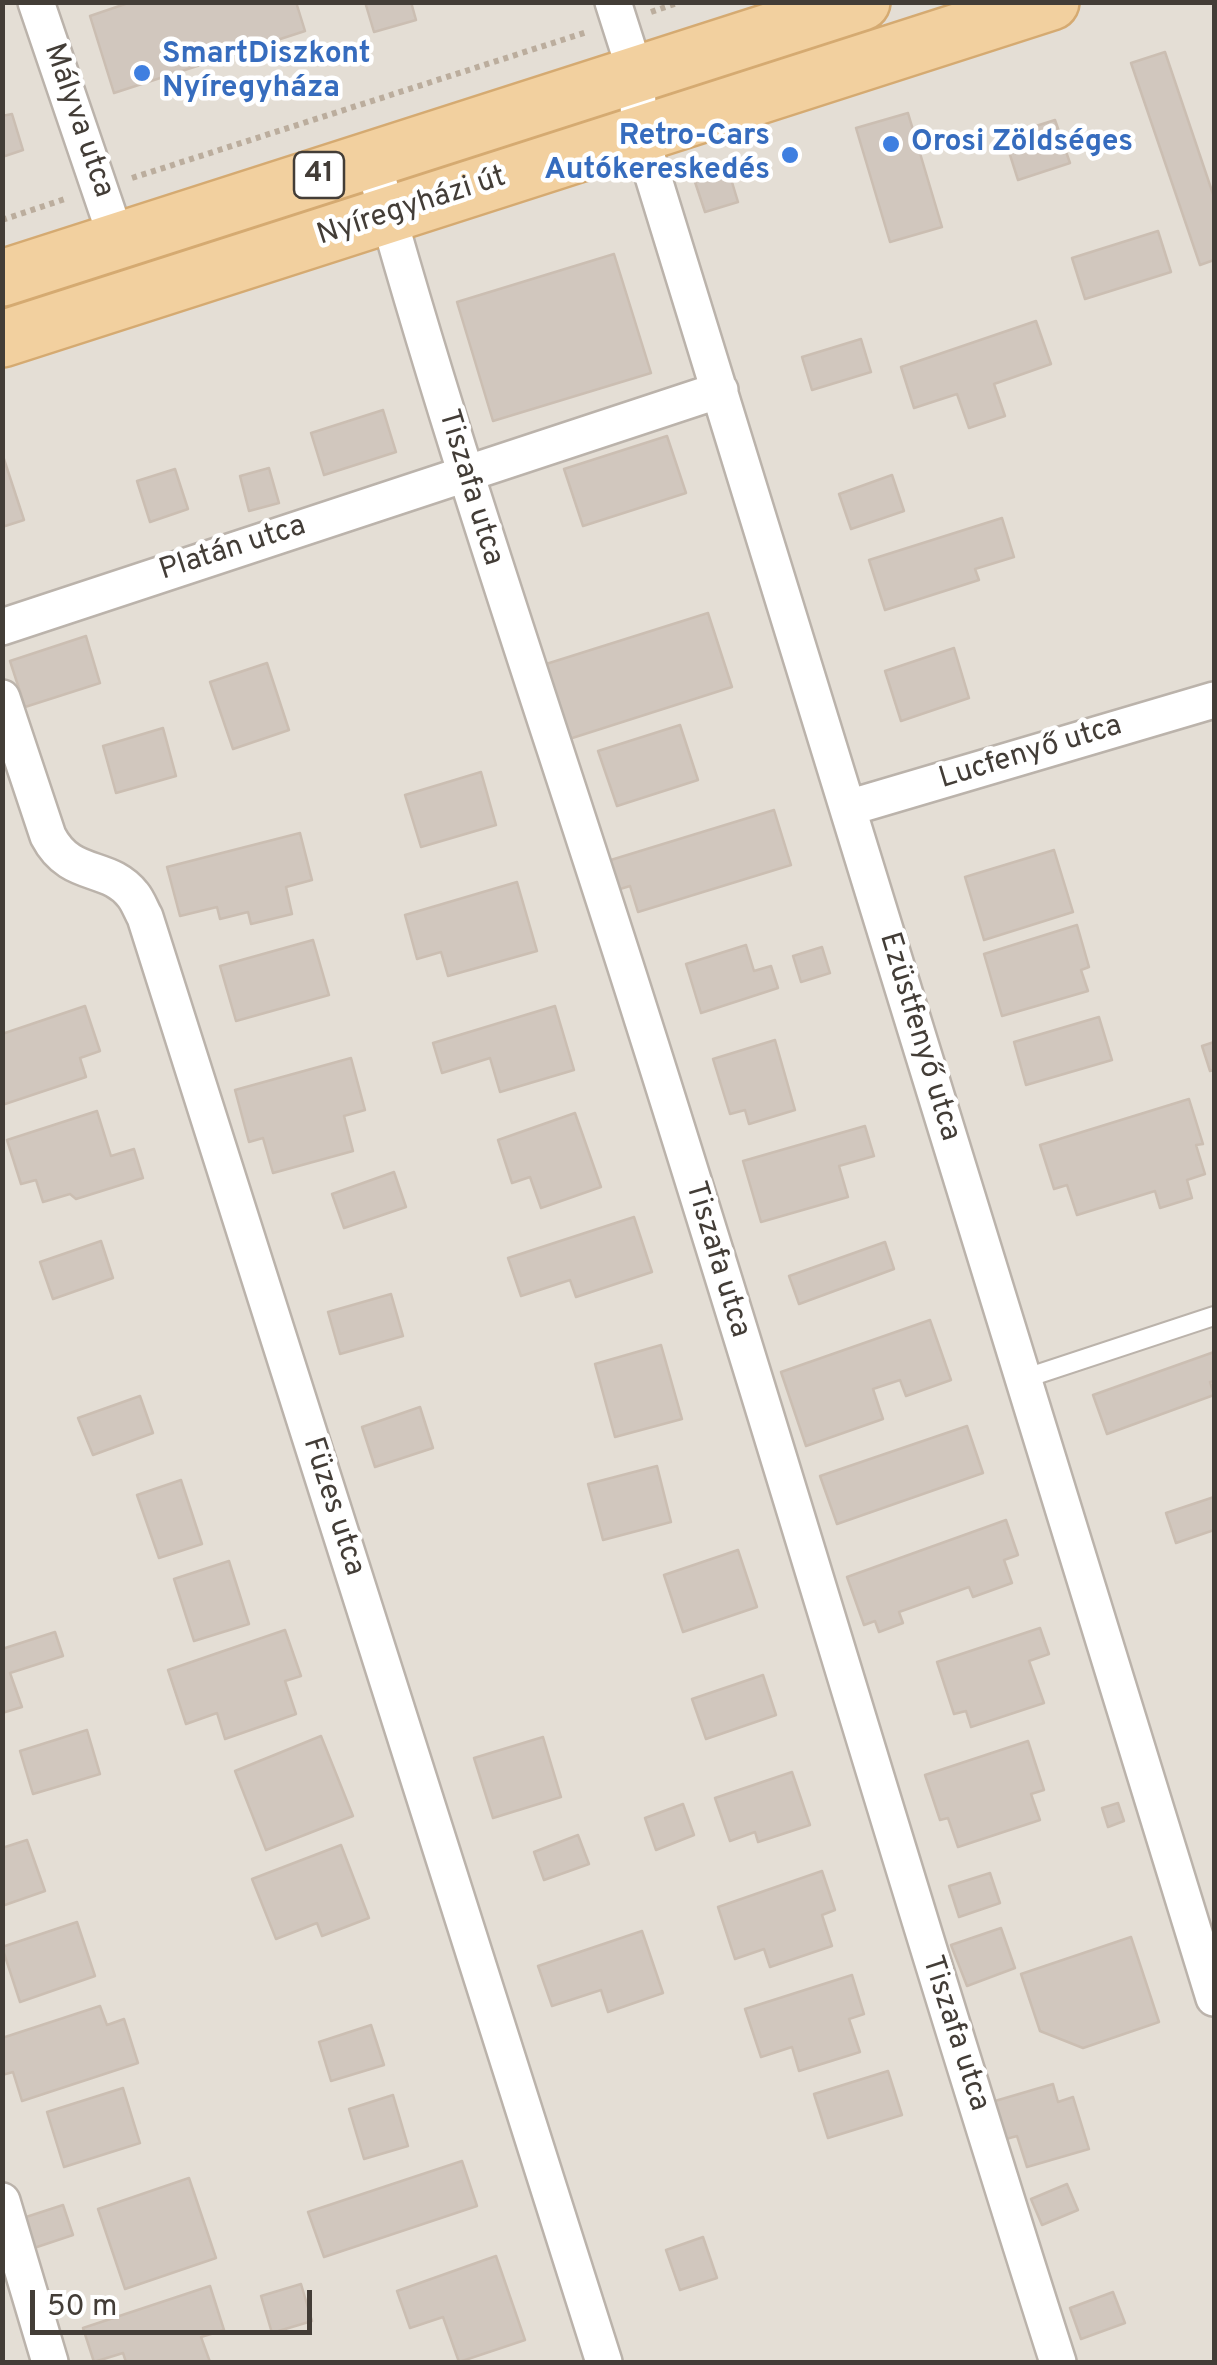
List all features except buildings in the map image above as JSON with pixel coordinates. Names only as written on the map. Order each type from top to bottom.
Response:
[{"type":"main road","name":"Nyíregyházi út","points":[[2,278],[862,2]]},
{"type":"main road","name":"Nyíregyházi út","points":[[2,339],[1051,2]]},
{"type":"street","name":"Mályva utca","points":[[36,2],[118,240]]},
{"type":"street","name":"Ezüstfenyő utca","points":[[616,12],[636,74],[640,134],[1214,1998]]},
{"type":"street","name":"Tiszafa utca","points":[[372,158],[463,474],[644,1022],[924,1940],[1058,2362]]},
{"type":"street","name":"Platán utca","points":[[2,627],[720,390]]},
{"type":"street","name":"Füzes utca","points":[[2,698],[57,854],[121,884],[134,895],[145,917],[604,2362]]},
{"type":"street","name":"Lucfenyő utca","points":[[848,808],[1214,700]]},
{"type":"street","points":[[2,2200],[50,2362]]},
{"type":"lane","points":[[1023,1379],[1214,1316]]},
{"type":"path","points":[[2,220],[616,12],[680,2]]},
{"type":"shaded area","points":[[3,3],[1214,3],[1214,2362],[3,2362]]},
{"type":"place","name":"SmartDiszkont Nyíregyháza","points":[[142,73]]},
{"type":"place","name":"Orosi Zöldséges","points":[[891,144]]},
{"type":"place","name":"Retro-Cars Autókereskedés","points":[[790,155]]}]
